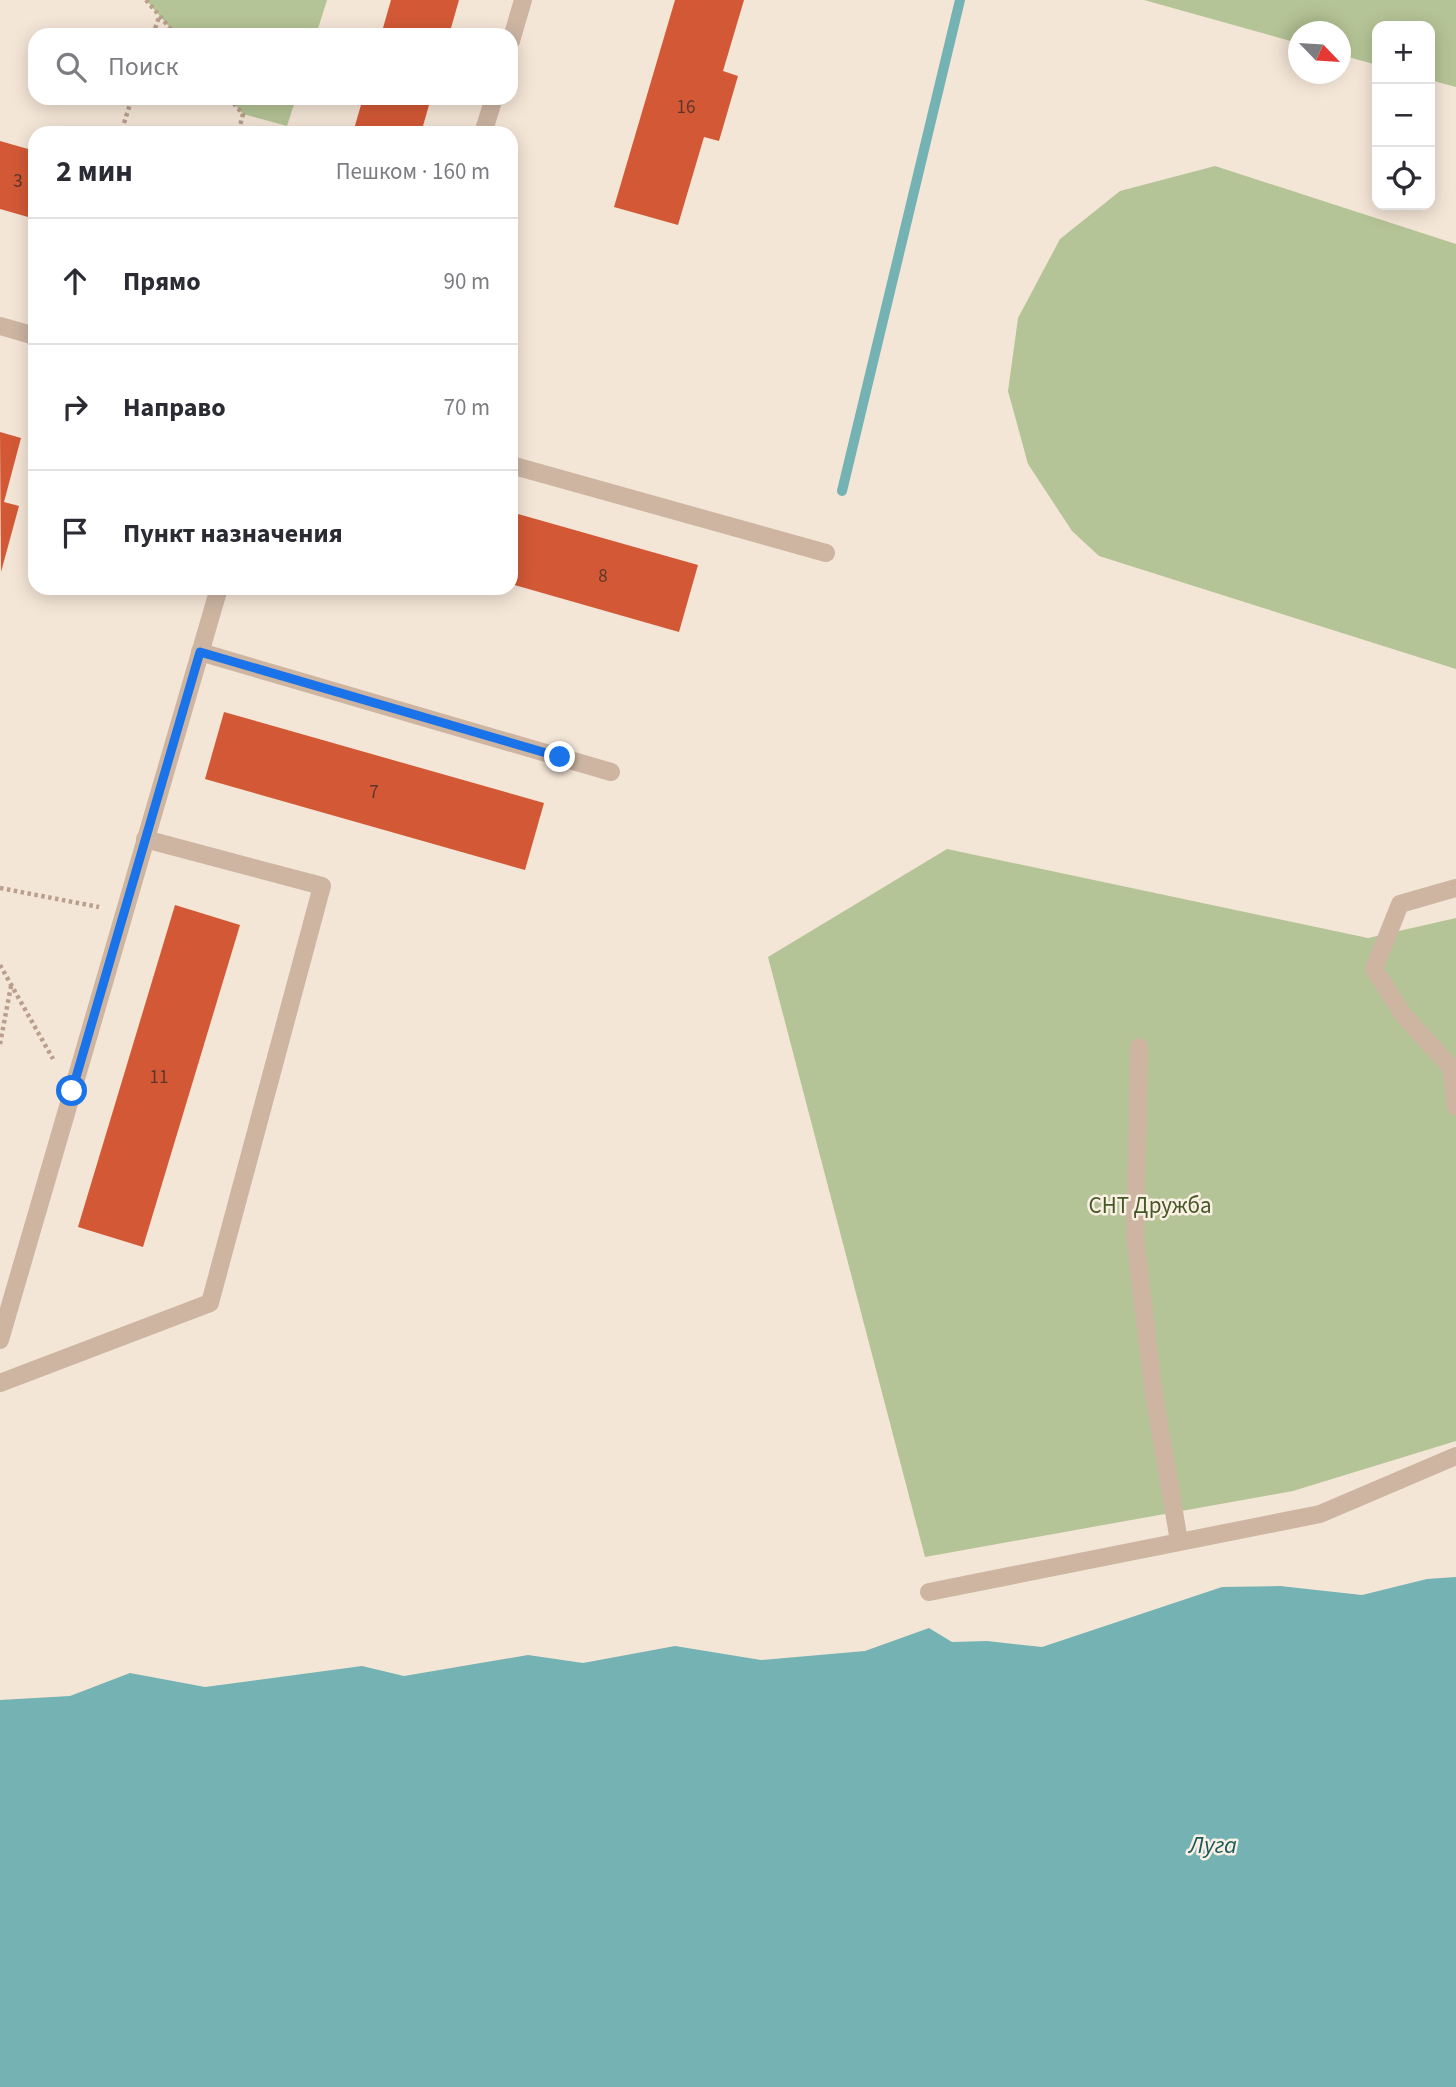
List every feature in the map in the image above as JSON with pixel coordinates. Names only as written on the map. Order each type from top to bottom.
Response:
[{"type":"street","points":[[515,28],[523,0]]},
{"type":"street","points":[[485,126],[492,105]]},
{"type":"street","points":[[0,326],[28,334]]},
{"type":"street","points":[[518,467],[826,553]]},
{"type":"street","points":[[0,1340],[217,595]]},
{"type":"street","points":[[200,652],[611,772]]},
{"type":"street","points":[[0,1383],[210,1303],[322,886],[145,839]]},
{"type":"street","points":[[1456,888],[1400,904],[1374,970],[1404,1016],[1451,1067],[1456,1107]]},
{"type":"street","points":[[1139,1047],[1135,1238],[1154,1395],[1178,1541]]},
{"type":"street","points":[[929,1592],[1320,1514],[1456,1456]]},
{"type":"path","points":[[146,0],[170,28]]},
{"type":"path","points":[[156,28],[160,16]]},
{"type":"path","points":[[124,122],[130,105]]},
{"type":"path","points":[[235,105],[243,114],[240,126]]},
{"type":"path","points":[[0,888],[124,912]]},
{"type":"path","points":[[0,965],[72,1091]]},
{"type":"path","points":[[0,1044],[12,985]]},
{"type":"green space","points":[[146,0],[327,0],[318,28],[170,28]]},
{"type":"green space","points":[[1144,0],[1456,0],[1456,87],[1435,81],[1435,21],[1372,21],[1372,64],[1351,58],[1351,21],[1288,21],[1288,40]]},
{"type":"green space","points":[[235,105],[294,105],[287,126],[243,114]]},
{"type":"green space","points":[[1215,166],[1456,244],[1456,669],[1099,556],[1072,531],[1028,464],[1008,391],[1018,318],[1060,239],[1120,191]]},
{"type":"green space","name":"СНТ Дружба","points":[[947,849],[1368,938],[1456,918],[1456,1441],[1293,1491],[925,1557],[768,957]]},
{"type":"water","name":"Луга","points":[[1456,1577],[1456,2087],[0,2087],[0,1700],[70,1696],[130,1673],[205,1687],[362,1666],[404,1676],[528,1655],[583,1663],[675,1646],[761,1660],[865,1651],[929,1628],[952,1642],[987,1641],[1042,1647],[1222,1587],[1280,1586],[1362,1595],[1427,1579]]},
{"type":"building","points":[[391,0],[459,0],[451,28],[383,28]]},
{"type":"building","points":[[675,0],[744,0],[723,71],[738,76],[719,141],[704,137],[678,225],[614,207]]},
{"type":"building","points":[[361,105],[429,105],[423,126],[355,126]]},
{"type":"building","points":[[0,141],[28,149],[28,217],[0,209]]},
{"type":"building","points":[[0,432],[21,438],[4,502],[19,506],[1,572]]},
{"type":"building","points":[[518,514],[698,565],[679,632],[518,586]]},
{"type":"building","points":[[224,712],[544,803],[525,870],[205,779]]},
{"type":"building","points":[[175,905],[240,925],[143,1247],[78,1227]]},
{"type":"waterway","points":[[842,491],[960,0]]},
{"type":"route","points":[[72,1091],[200,652],[560,757]]}]
